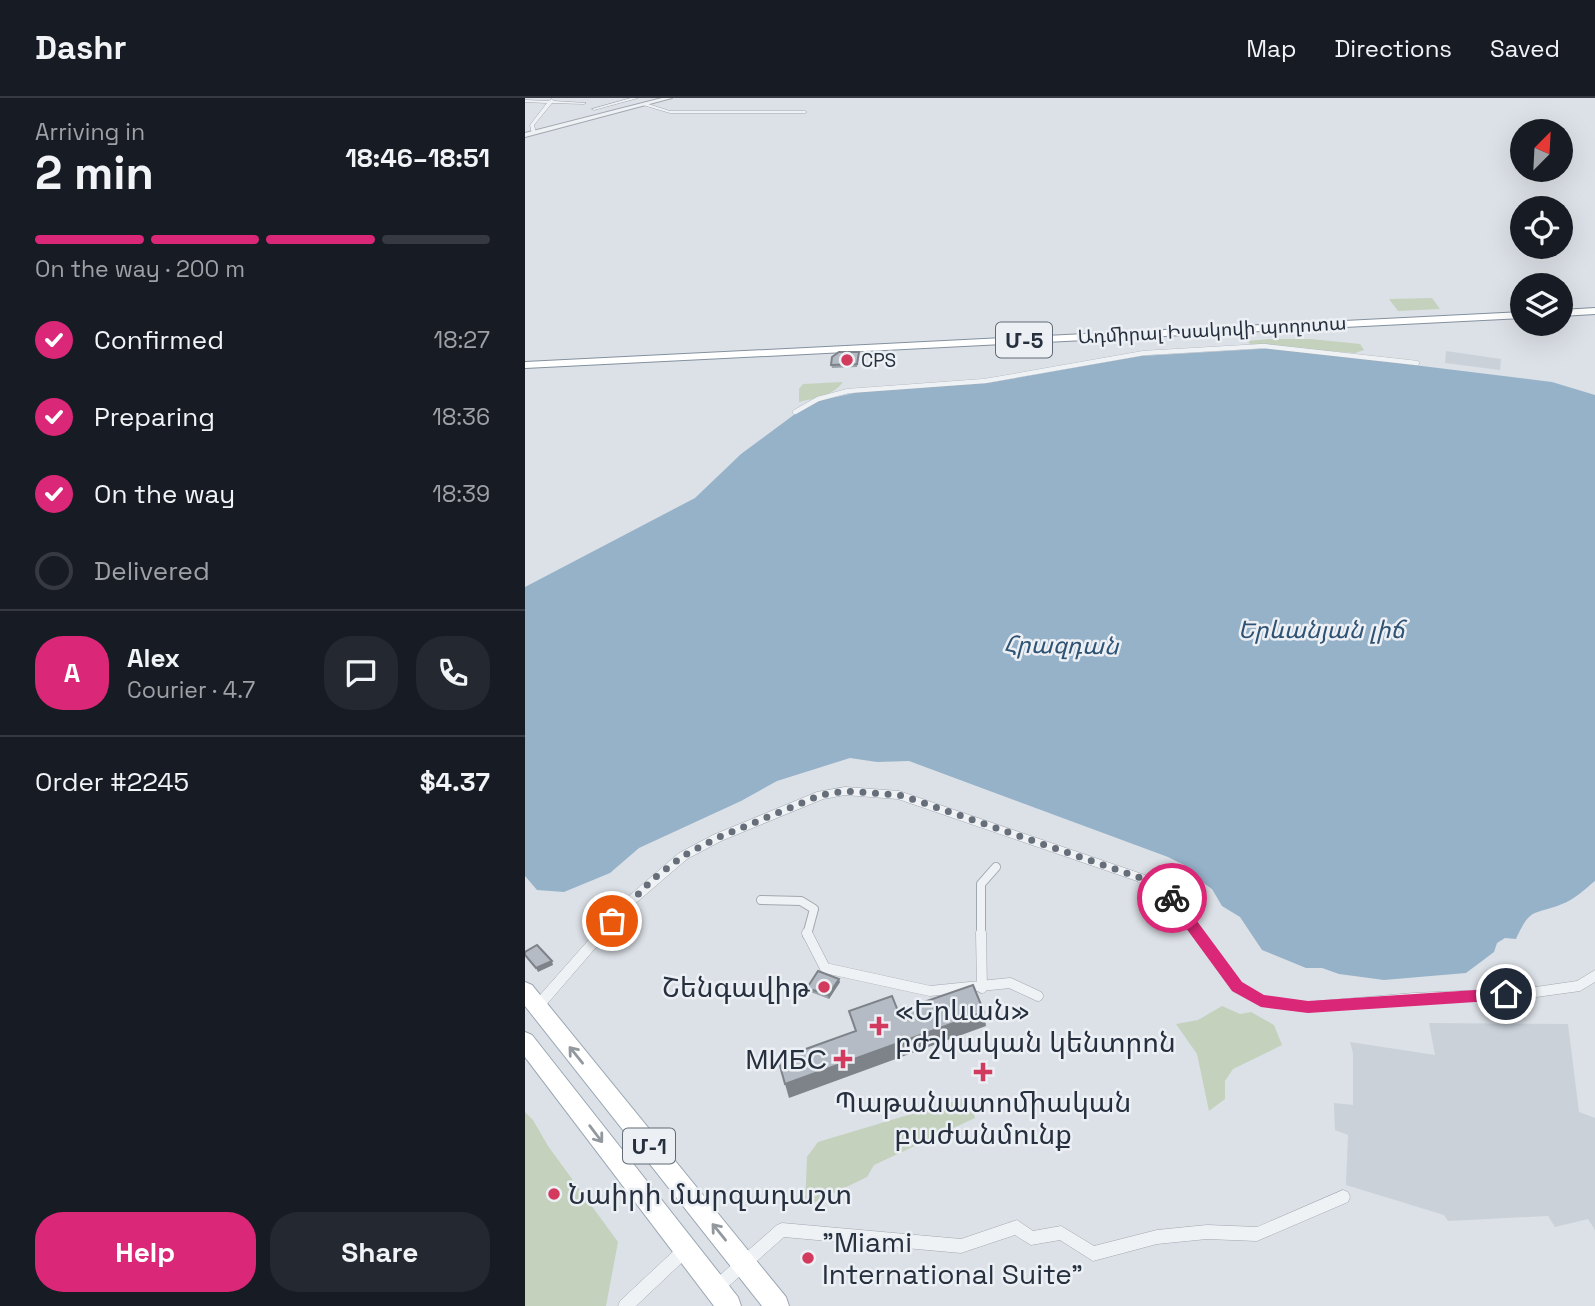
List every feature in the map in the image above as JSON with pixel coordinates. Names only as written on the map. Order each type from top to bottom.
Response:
[{"type":"main road","points":[[1573,307],[1595,306]]},
{"type":"main road","name":"Ադմիրալ Իսակովի պողոտա","points":[[525,359],[1510,310]]},
{"type":"main road","points":[[1573,312],[1595,311]]},
{"type":"main road","name":"Ադմիրալ Իսակովի պողոտա","points":[[525,365],[1510,316]]},
{"type":"main road","name":"Մ-1","points":[[531,999],[776,1306]]},
{"type":"main road","name":"Մ-1","points":[[525,1041],[723,1297]]},
{"type":"street","points":[[594,109],[636,98]]},
{"type":"street","points":[[895,98],[914,98]]},
{"type":"street","points":[[525,135],[662,99]]},
{"type":"street","points":[[534,132],[532,125],[552,100]]},
{"type":"street","points":[[525,101],[584,103]]},
{"type":"street","points":[[645,104],[670,111],[805,112]]},
{"type":"street","points":[[795,412],[826,396],[848,391],[1005,377],[1144,353],[1264,346],[1417,363]]},
{"type":"street","points":[[994,374],[1005,377]]},
{"type":"street","points":[[531,999],[653,879],[683,856],[717,838],[821,795],[845,791],[899,795],[1141,878],[1170,896],[1237,987],[1261,1001],[1308,1007],[1414,998],[1529,993],[1580,986],[1595,975]]},
{"type":"street","points":[[982,988],[982,884],[996,867]]},
{"type":"street","points":[[761,900],[801,901],[814,909],[807,934],[825,968],[930,991],[982,988],[1010,983],[1038,996]]},
{"type":"street","points":[[612,921],[635,925]]},
{"type":"street","points":[[723,1297],[744,1263],[782,1230],[961,1246],[1017,1227],[1031,1238],[1061,1233],[1093,1254],[1157,1237],[1207,1232],[1257,1234],[1343,1197]]},
{"type":"street","points":[[625,1306],[685,1250]]},
{"type":"shaded area","points":[[1446,351],[1501,359],[1500,370],[1445,363]]},
{"type":"shaded area","points":[[1429,1023],[1568,1024],[1579,1112],[1595,1118],[1595,1230],[1588,1219],[1555,1227],[1548,1216],[1448,1221],[1444,1215],[1346,1185],[1348,1135],[1335,1130],[1334,1103],[1353,1105],[1353,1053],[1350,1042],[1435,1055]]},
{"type":"green space","points":[[1432,298],[1440,309],[1398,311],[1389,299]]},
{"type":"green space","points":[[1311,339],[1360,344],[1364,350],[1355,353],[1251,345],[1247,341]]},
{"type":"green space","points":[[843,382],[818,398],[799,402],[799,389],[803,384]]},
{"type":"green space","points":[[1222,1006],[1240,1014],[1251,1012],[1274,1025],[1282,1045],[1233,1069],[1225,1081],[1225,1099],[1209,1111],[1197,1054],[1176,1024],[1198,1020]]},
{"type":"green space","points":[[968,1097],[975,1118],[874,1165],[867,1177],[805,1207],[807,1157],[818,1142]]},
{"type":"green space","name":"Նաիրի մարզադաշտ","points":[[525,1112],[618,1242],[606,1306],[525,1306]]},
{"type":"water","name":"Երևանյան լիճ","points":[[1275,348],[1552,382],[1595,395],[1595,881],[1571,900],[1529,917],[1516,939],[1505,938],[1497,943],[1494,952],[1466,973],[1384,980],[1339,974],[1322,968],[1306,968],[1262,950],[1240,917],[1222,906],[1212,889],[1184,865],[909,761],[877,762],[850,758],[777,781],[741,801],[639,848],[610,873],[564,892],[537,890],[525,876],[525,587],[695,498],[741,454],[817,401],[859,392],[988,383],[1141,356]]},
{"type":"building","name":"CPS","points":[[839,352],[859,352],[857,364],[831,365],[832,357]]},
{"type":"building","points":[[537,945],[552,961],[536,968],[525,952]]},
{"type":"building","name":"Շենգավիթ","points":[[818,971],[839,979],[828,995],[807,988]]},
{"type":"building","points":[[973,985],[984,1012],[785,1084],[778,1059],[856,1031],[849,1011],[892,996],[898,1011]]},
{"type":"way so far","points":[[612,921],[653,879],[683,856],[717,838],[821,795],[845,791],[899,795],[915,800],[1141,878],[1172,898]]},
{"type":"place","name":"CPS","points":[[847,360]]},
{"type":"place","name":"Շենգավիթ","points":[[824,987]]},
{"type":"place","name":"«Երևան» բժշկական կենտրոն","points":[[879,1026]]},
{"type":"place","name":"МИБС","points":[[843,1059]]},
{"type":"place","name":"Պաթանատոմիական բաժանմունք","points":[[983,1072]]},
{"type":"place","name":"Նաիրի մարզադաշտ","points":[[554,1194]]},
{"type":"place","name":"\"Miami International Suite\"","points":[[808,1258]]},
{"type":"route","points":[[1172,898],[1193,923],[1237,987],[1261,1001],[1308,1007],[1506,994]]},
{"type":"water label","name":"Հրազդան","points":[[1061,645]]}]
